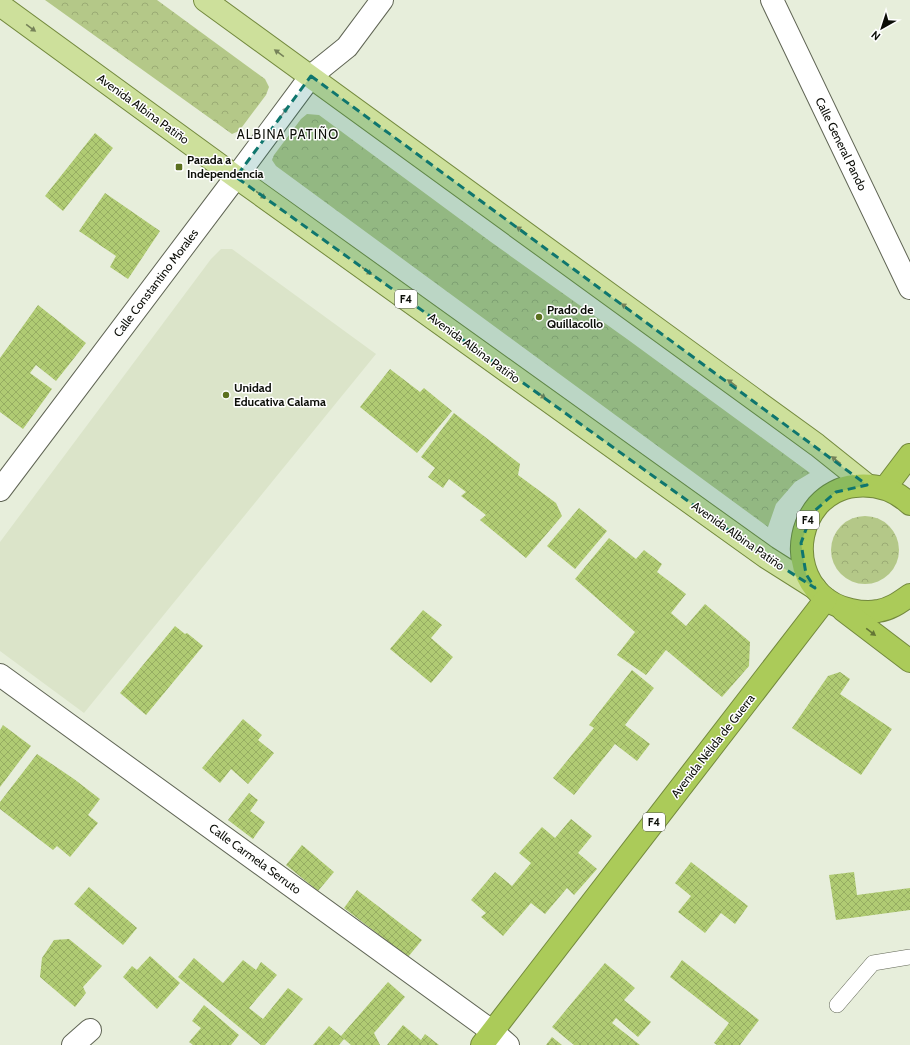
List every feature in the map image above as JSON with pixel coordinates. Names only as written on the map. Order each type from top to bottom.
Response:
[{"type":"highway","points":[[910,455],[876,486],[902,496],[910,504]]},
{"type":"highway","name":"F4","points":[[876,486],[851,486],[836,492],[822,501],[812,513],[805,527],[802,543],[802,559],[806,574],[827,599],[861,612],[877,612],[895,606],[910,595]]},
{"type":"highway","name":"Avenida Albina Patiño","points":[[827,599],[910,661]]},
{"type":"highway","name":"Avenida Nélida de Guerra","points":[[494,1041],[827,599]]},
{"type":"main road","points":[[205,0],[817,445],[876,486]]},
{"type":"main road","name":"Avenida Albina Patiño","points":[[0,5],[236,177],[766,557],[827,599]]},
{"type":"street","name":"Calle Constantino Morales","points":[[0,490],[311,76],[347,47],[382,0]]},
{"type":"street","name":"Calle General Pando","points":[[772,0],[910,288]]},
{"type":"street","name":"Calle Carmela Serruto","points":[[0,675],[494,1041]]},
{"type":"street","points":[[73,1045],[90,1030]]},
{"type":"lane","points":[[837,1005],[873,962],[910,957]]},
{"type":"highlighted area","points":[[311,76],[867,485],[836,492],[812,513],[801,543],[806,574],[815,588],[766,557],[236,177]]},
{"type":"shaded area","points":[[221,249],[232,249],[376,354],[84,713],[0,651],[0,542],[211,259]]},
{"type":"green space","points":[[45,0],[157,0],[265,79],[269,87],[266,95],[239,131],[232,134]]},
{"type":"green space","name":"Prado de Quillacollo","points":[[307,114],[319,115],[491,242],[627,339],[810,473],[795,482],[776,504],[768,527],[276,166],[272,160],[274,155],[301,119]]},
{"type":"green space","points":[[865,516],[878,519],[889,526],[896,537],[899,550],[896,563],[889,574],[878,581],[865,584],[852,581],[841,574],[834,563],[831,550],[834,537],[841,526],[852,519]]},
{"type":"building","points":[[95,133],[113,148],[63,211],[45,196]]},
{"type":"building","points":[[105,193],[160,231],[128,279],[110,267],[116,256],[79,231]]},
{"type":"building","points":[[38,305],[86,343],[56,381],[36,365],[30,373],[52,389],[23,429],[0,412],[0,358]]},
{"type":"building","points":[[390,369],[420,392],[424,388],[452,411],[417,453],[360,407]]},
{"type":"building","points":[[454,413],[520,464],[518,475],[556,503],[562,516],[526,558],[480,520],[486,515],[461,496],[466,492],[449,479],[443,488],[428,477],[435,468],[421,457]]},
{"type":"building","points":[[579,508],[607,531],[575,569],[547,546]]},
{"type":"building","points":[[609,538],[636,559],[644,550],[662,564],[657,572],[686,594],[671,613],[686,626],[705,604],[750,642],[749,666],[722,697],[666,650],[646,675],[617,655],[635,632],[575,579]]},
{"type":"building","points":[[423,610],[442,625],[431,638],[453,657],[431,683],[390,649]]},
{"type":"building","points":[[175,626],[185,634],[187,633],[203,646],[146,715],[120,693]]},
{"type":"building","points":[[632,670],[654,688],[625,725],[650,744],[637,761],[615,744],[574,795],[553,778],[594,728],[589,725]]},
{"type":"building","points":[[840,672],[850,679],[840,694],[892,729],[861,775],[792,728],[828,676]]},
{"type":"building","points":[[243,719],[262,735],[258,740],[274,753],[248,784],[231,769],[220,783],[202,768]]},
{"type":"building","points":[[3,725],[31,746],[0,787],[0,730]]},
{"type":"building","points":[[37,754],[100,799],[88,815],[98,823],[70,857],[57,846],[53,850],[0,809],[0,802]]},
{"type":"building","points":[[249,793],[258,800],[250,811],[265,822],[253,839],[228,820]]},
{"type":"building","points":[[571,819],[592,836],[578,853],[597,869],[574,895],[567,888],[545,914],[531,903],[503,936],[481,917],[486,913],[471,900],[495,872],[512,886],[531,863],[519,853],[542,827],[555,838]]},
{"type":"building","points":[[302,845],[334,872],[318,891],[286,865]]},
{"type":"building","points":[[691,862],[748,906],[735,924],[721,913],[705,933],[678,912],[691,896],[675,883]]},
{"type":"building","points":[[854,872],[857,895],[910,888],[910,910],[836,920],[829,875]]},
{"type":"building","points":[[89,887],[137,928],[123,945],[74,904]]},
{"type":"building","points":[[357,890],[422,940],[408,957],[344,908]]},
{"type":"building","points":[[69,939],[102,966],[83,987],[86,993],[75,1007],[40,977],[42,958],[54,940]]},
{"type":"building","points":[[150,956],[180,983],[157,1009],[123,977],[132,966],[137,970]]},
{"type":"building","points":[[194,958],[223,983],[243,960],[256,970],[261,962],[277,975],[249,1008],[263,1019],[288,988],[303,999],[265,1045],[261,1045],[178,977]]},
{"type":"building","points":[[682,960],[759,1020],[740,1045],[717,1045],[714,1043],[729,1023],[670,977]]},
{"type":"building","points":[[605,963],[635,988],[624,1000],[651,1022],[638,1037],[616,1018],[612,1023],[640,1045],[574,1045],[552,1027]]},
{"type":"building","points":[[388,982],[405,997],[374,1033],[380,1045],[351,1045],[344,1039],[339,1045],[313,1045],[329,1026],[341,1036]]},
{"type":"building","points":[[204,1005],[239,1035],[231,1045],[193,1045],[189,1042],[201,1028],[192,1021]]},
{"type":"building","points":[[403,1025],[421,1040],[425,1034],[439,1045],[387,1045]]},
{"type":"building","points":[[552,1037],[562,1045],[546,1045]]},
{"type":"place","name":"Parada a Independencia","points":[[179,167]]},
{"type":"place","name":"Prado de Quillacollo","points":[[539,317]]},
{"type":"place","name":"Unidad Educativa Calama","points":[[226,395]]},
{"type":"district","name":"ALBINA PATIÑO","points":[[288,134]]}]
